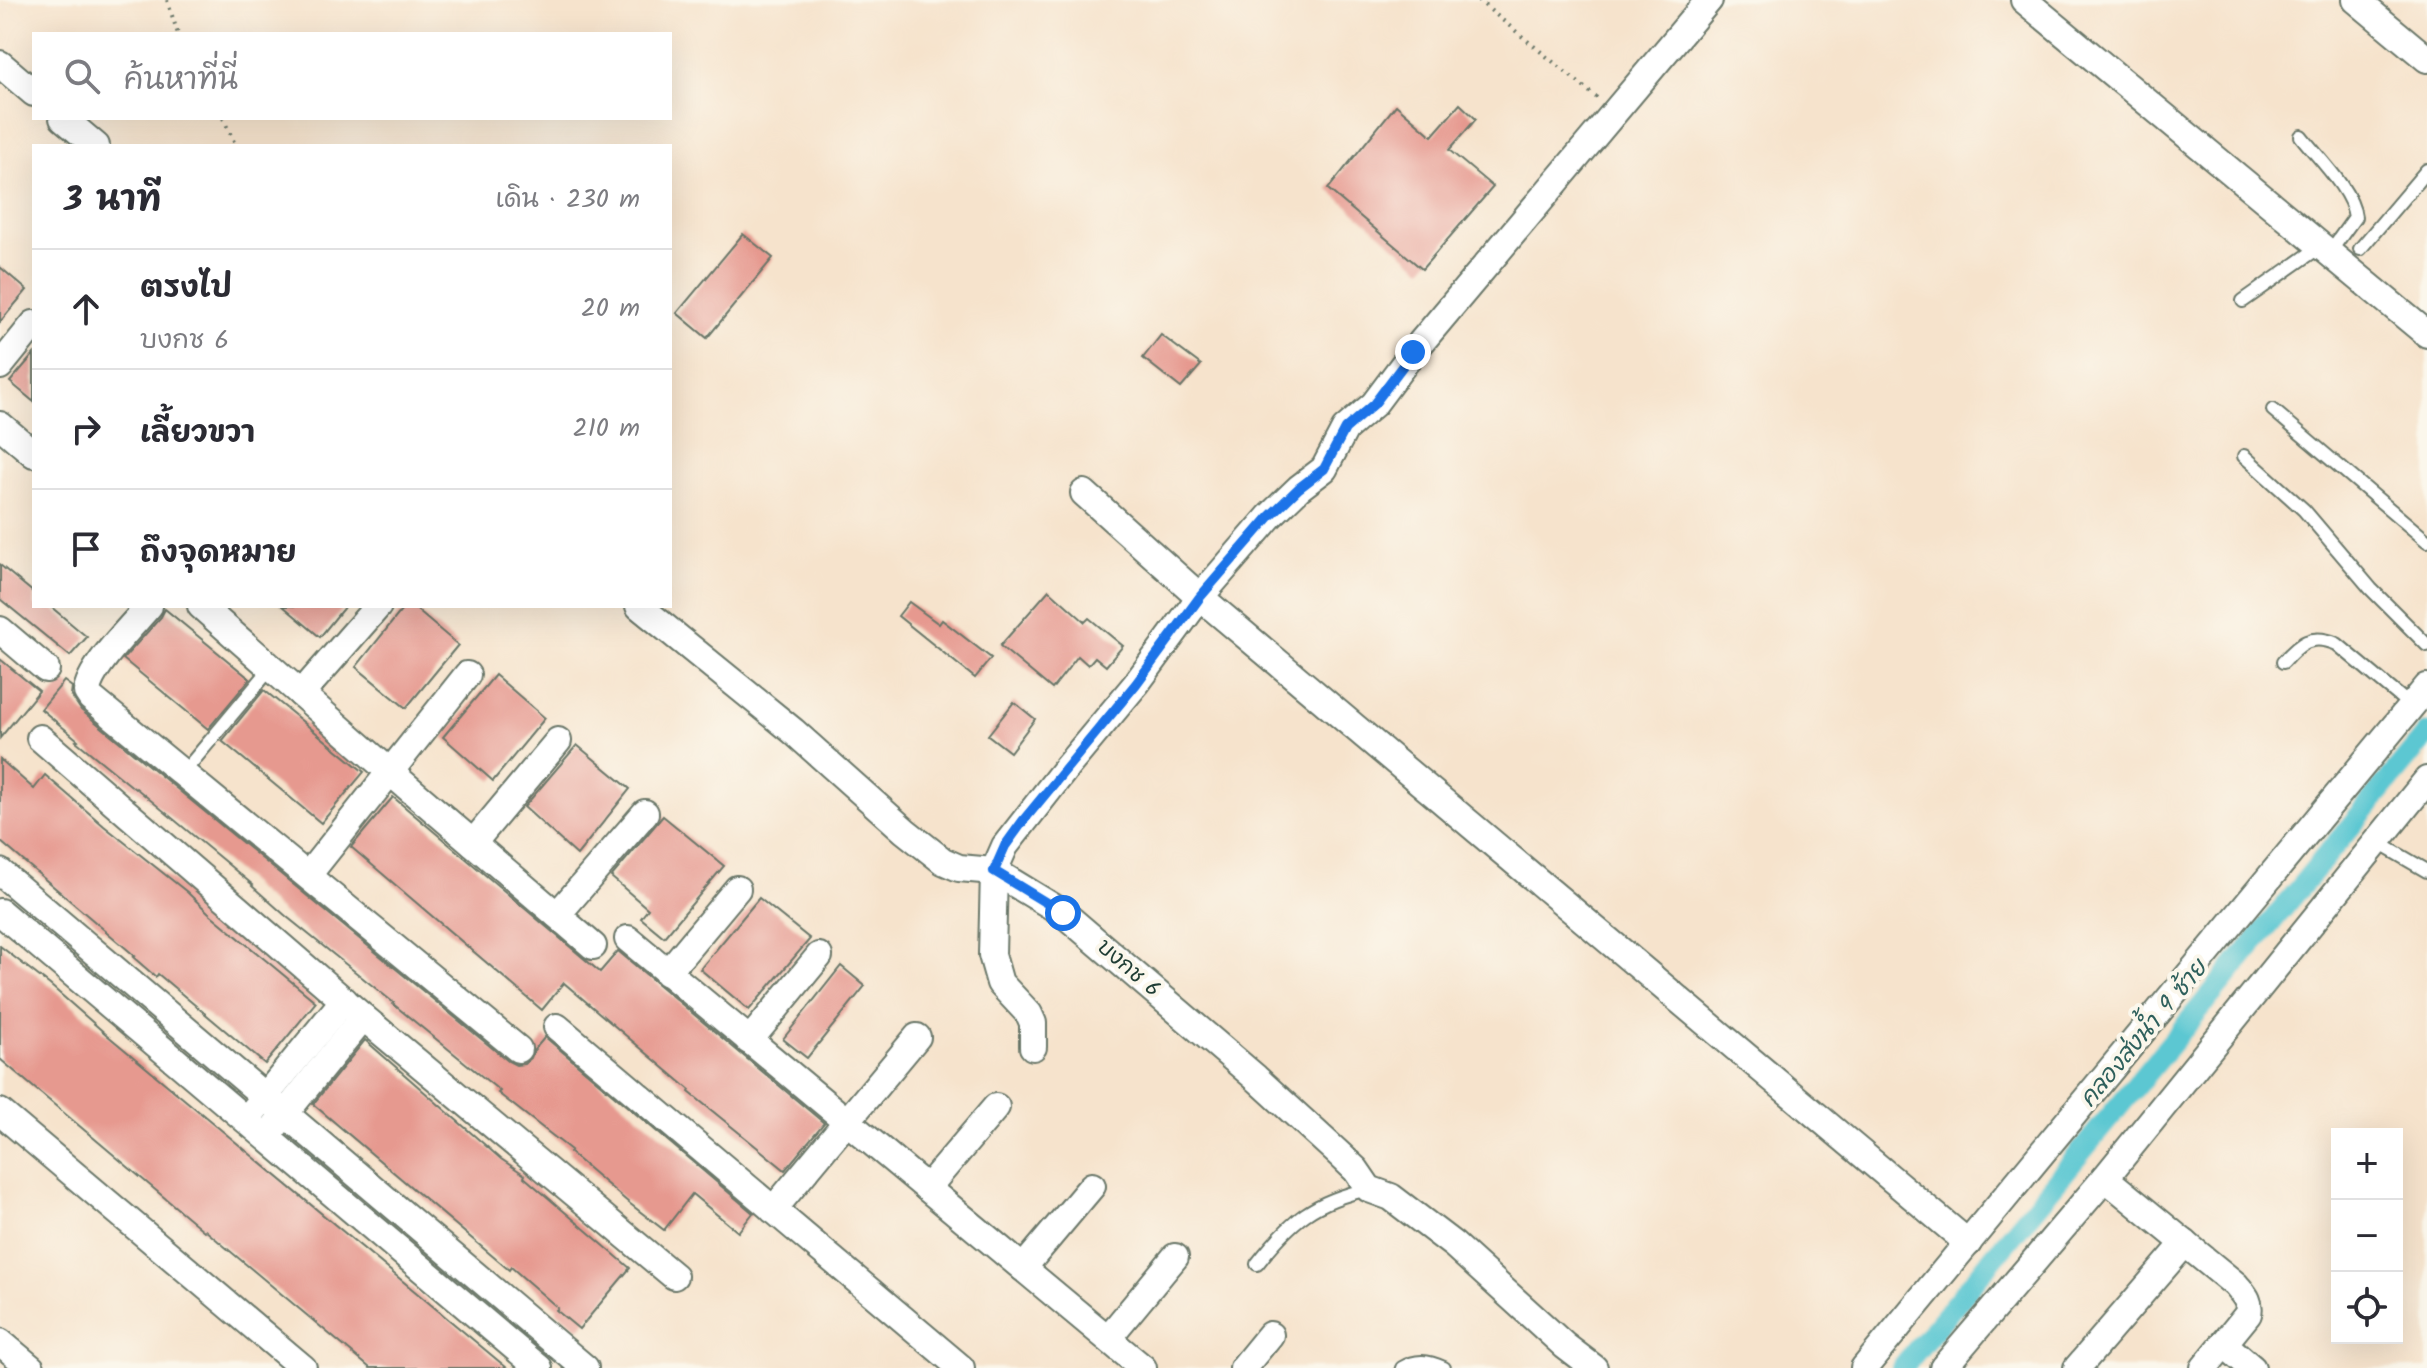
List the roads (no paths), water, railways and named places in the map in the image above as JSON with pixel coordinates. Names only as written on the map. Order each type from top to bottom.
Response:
[{"type":"street","points":[[1033,1047],[1033,1023],[1029,1014],[1000,983],[995,971],[991,933],[994,871],[1005,846],[1136,684],[1200,597],[1270,516],[1324,469],[1345,429],[1374,404],[1413,352],[1709,0]]},
{"type":"street","points":[[2024,0],[2427,334]]},
{"type":"street","points":[[2356,0],[2427,59]]},
{"type":"street","points":[[0,64],[32,91]]},
{"type":"street","points":[[65,120],[94,144]]},
{"type":"street","points":[[0,366],[32,326]]},
{"type":"street","points":[[0,425],[32,452]]},
{"type":"street","points":[[1084,493],[1200,597],[1968,1243]]},
{"type":"street","points":[[147,608],[94,671],[87,684],[87,692],[518,1049]]},
{"type":"street","points":[[207,608],[231,616],[271,668],[593,946]]},
{"type":"street","points":[[301,694],[376,608]]},
{"type":"street","name":"บงกช 6","points":[[641,608],[793,731],[943,861],[959,868],[994,871],[1063,913],[1338,1153],[1356,1170],[1369,1189],[1391,1197],[1454,1245],[1565,1346],[1594,1368]]},
{"type":"street","points":[[0,630],[46,669]]},
{"type":"street","points":[[308,875],[467,675]]},
{"type":"street","points":[[1864,1368],[2419,696]]},
{"type":"street","points":[[40,738],[354,1008],[674,1276]]},
{"type":"street","points":[[473,843],[558,741]]},
{"type":"street","points":[[1943,1368],[2105,1178],[2427,780]]},
{"type":"street","points":[[557,915],[645,813]]},
{"type":"street","points":[[0,872],[585,1368]]},
{"type":"street","points":[[667,973],[737,889]]},
{"type":"street","points":[[0,912],[539,1368]]},
{"type":"street","points":[[628,939],[1143,1368]]},
{"type":"street","points":[[749,1041],[819,956]]},
{"type":"street","points":[[247,1119],[264,1097],[354,1008]]},
{"type":"street","points":[[268,1136],[354,1008]]},
{"type":"street","points":[[557,1027],[961,1368]]},
{"type":"street","points":[[773,1210],[917,1037]]},
{"type":"street","points":[[927,1188],[996,1107]]},
{"type":"street","points":[[0,1112],[303,1368]]},
{"type":"street","points":[[2105,1178],[2236,1285],[2247,1298],[2248,1314],[2204,1368]]},
{"type":"street","points":[[1023,1268],[1092,1186]]},
{"type":"street","points":[[2077,1368],[2185,1243]]},
{"type":"street","points":[[1108,1338],[1175,1257]]},
{"type":"street","points":[[1243,1368],[1270,1335]]},
{"type":"street","points":[[0,1342],[31,1368]]},
{"type":"street","points":[[2224,1344],[2252,1368]]},
{"type":"lane","points":[[2243,301],[2325,250],[2355,217],[2354,206],[2346,192],[2301,136]]},
{"type":"lane","points":[[2360,249],[2427,170]]},
{"type":"lane","points":[[2273,410],[2427,541]]},
{"type":"lane","points":[[2244,456],[2304,510],[2371,589],[2427,645]]},
{"type":"lane","points":[[2283,662],[2296,648],[2310,640],[2324,638],[2419,696]]},
{"type":"lane","points":[[183,773],[271,668]]},
{"type":"lane","points":[[2377,842],[2427,871]]},
{"type":"lane","points":[[1257,1264],[1282,1232],[1305,1215],[1329,1200],[1369,1189]]},
{"type":"lane","points":[[1402,1368],[1412,1362],[1427,1361],[1444,1368]]},
{"type":"waterway","name":"คลองส่งน้ำ 9 ซ้าย","points":[[1902,1368],[2427,734]]}]
